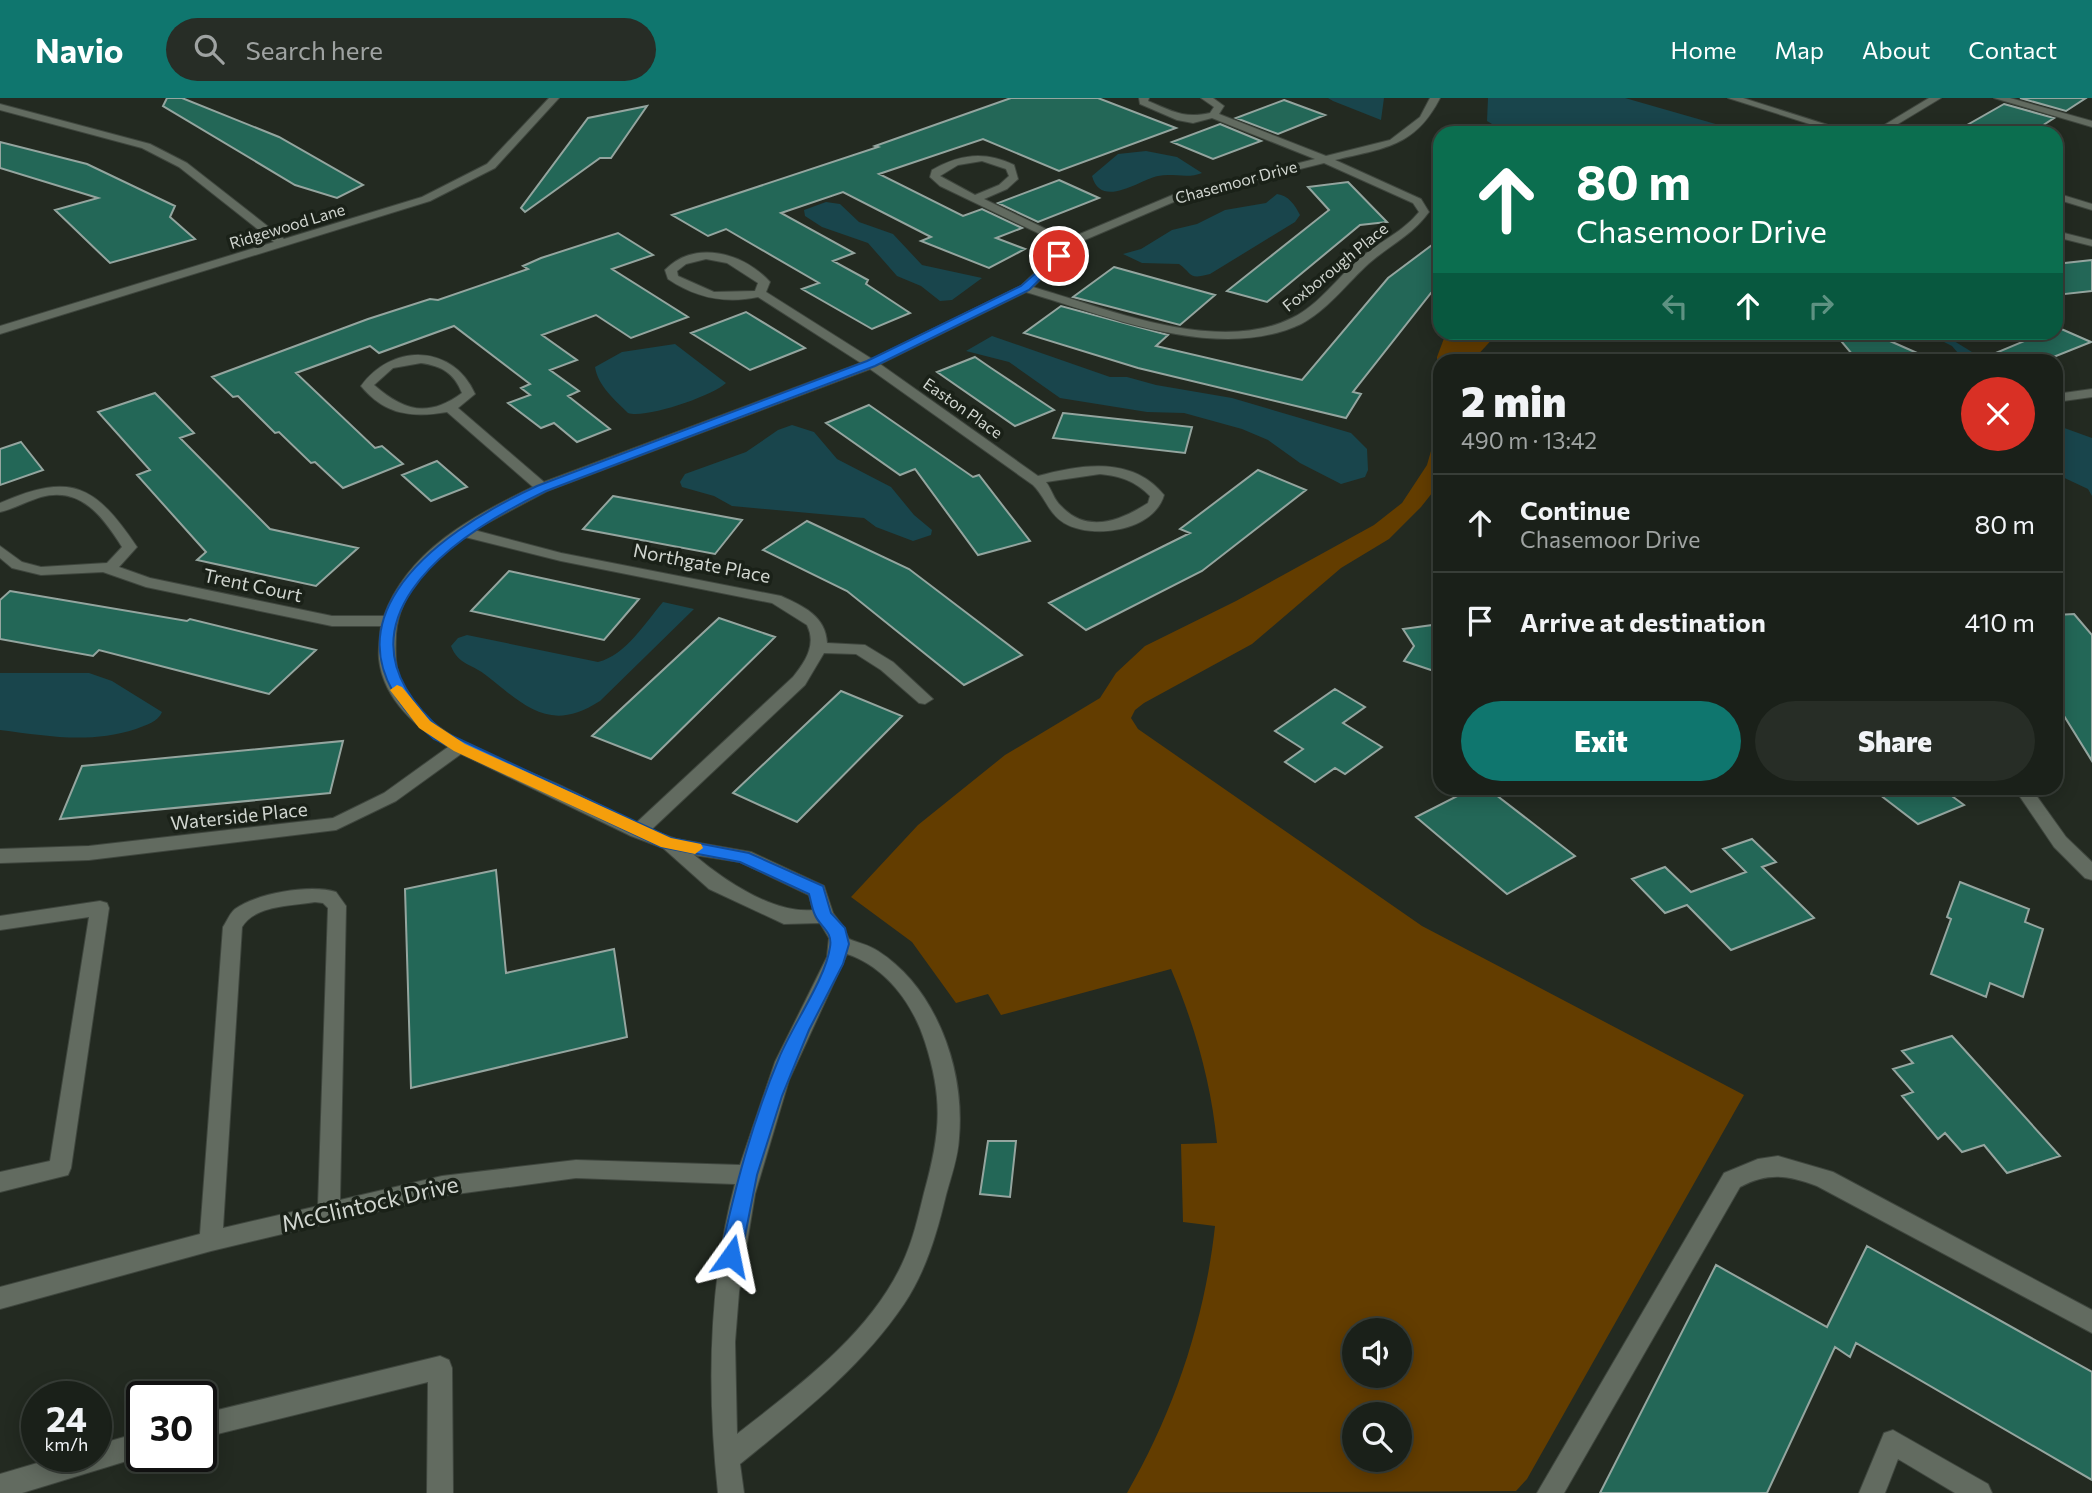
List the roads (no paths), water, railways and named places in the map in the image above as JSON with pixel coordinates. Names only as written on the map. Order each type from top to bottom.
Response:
[{"type":"street","name":"Ridgewood Lane","points":[[0,330],[426,199],[491,166],[554,98]]},
{"type":"street","points":[[1144,98],[1143,102],[1177,117],[1193,120],[1213,115],[1325,159],[1417,201],[1423,211],[1433,211]]},
{"type":"street","points":[[1206,98],[1219,106],[1213,115]]},
{"type":"street","name":"Chasemoor Drive","points":[[667,843],[716,884],[791,919],[824,916],[817,891],[744,857],[667,843],[460,747],[425,724],[396,689],[386,659],[390,621],[409,582],[437,552],[501,507],[542,488],[871,364],[1025,288],[1076,240],[1179,195],[1394,142],[1424,119],[1434,98]]},
{"type":"street","points":[[1733,98],[1825,126]]},
{"type":"street","points":[[1888,126],[1936,98]]},
{"type":"street","points":[[1999,98],[2092,124]]},
{"type":"street","points":[[0,107],[146,146],[183,165],[283,244]]},
{"type":"street","points":[[977,198],[1003,187],[1014,177],[1010,167],[981,157],[957,162],[936,172],[935,177],[944,184],[1044,232],[1076,240]]},
{"type":"street","points":[[2063,198],[2092,207]]},
{"type":"street","name":"Foxborough Place","points":[[1025,288],[1195,334],[1229,337],[1262,333],[1300,320],[1381,246],[1418,222],[1423,211]]},
{"type":"street","points":[[2063,236],[2092,243]]},
{"type":"street","points":[[726,256],[741,263],[764,282],[760,293],[739,298],[706,295],[686,287],[672,277],[671,270],[679,262],[692,258],[726,256]]},
{"type":"street","name":"Easton Place","points":[[760,293],[871,364],[1042,486],[1053,508],[1070,522],[1094,529],[1119,527],[1154,505],[1157,495],[1146,480],[1122,472],[1081,470],[1035,481]]},
{"type":"street","points":[[433,358],[453,367],[466,383],[469,394],[450,408],[414,414],[393,409],[367,386],[373,375],[416,359],[433,358]]},
{"type":"street","points":[[2063,397],[2092,393]]},
{"type":"street","points":[[450,408],[542,488]]},
{"type":"street","points":[[0,508],[19,499],[59,488],[82,492],[101,507],[130,547],[110,569]]},
{"type":"street","name":"Northgate Place","points":[[463,532],[561,557],[776,598],[799,610],[816,626],[821,638],[820,648]]},
{"type":"street","name":"Trent Court","points":[[0,550],[17,565],[41,571],[110,569],[146,583],[332,621],[390,621]]},
{"type":"street","points":[[640,831],[799,681],[820,648],[859,649],[887,666],[925,699]]},
{"type":"street","name":"Waterside Place","points":[[0,856],[89,853],[315,829],[371,809],[422,777],[460,747]]},
{"type":"street","points":[[2027,795],[2060,842],[2092,873]]},
{"type":"street","points":[[211,1241],[233,927],[240,915],[250,908],[315,895],[329,897],[337,906],[329,1213]]},
{"type":"street","points":[[0,923],[100,908],[60,1168],[0,1182]]},
{"type":"street","points":[[731,1493],[721,1404],[723,1332],[731,1256],[747,1175],[772,1096],[800,1030],[835,964],[840,944],[836,928],[824,916]]},
{"type":"street","points":[[726,1459],[842,1364],[897,1296],[916,1259],[932,1211],[949,1134],[944,1070],[929,1025],[910,990],[888,968],[868,954],[840,944]]},
{"type":"street","points":[[1550,1493],[1732,1180],[1752,1168],[1782,1163],[1825,1179],[2092,1322]]},
{"type":"street","name":"McClintock Drive","points":[[0,1298],[211,1241],[442,1186],[524,1173],[576,1169],[747,1175]]},
{"type":"street","points":[[217,1422],[440,1368],[440,1493]]},
{"type":"street","points":[[1872,1493],[1893,1441],[1979,1493]]},
{"type":"street","points":[[0,1487],[126,1449]]},
{"type":"water","points":[[1328,98],[1384,98],[1381,120],[1333,101]]},
{"type":"water","points":[[1488,98],[1625,98],[1723,126],[1495,126],[1487,121]]},
{"type":"water","points":[[1146,151],[1177,157],[1202,173],[1191,176],[1158,176],[1112,192],[1097,186],[1092,176],[1118,154]]},
{"type":"water","points":[[1277,194],[1296,207],[1300,215],[1295,222],[1210,274],[1194,276],[1179,264],[1142,263],[1123,254],[1141,249],[1172,230],[1197,224],[1225,210],[1266,203]]},
{"type":"water","points":[[826,202],[840,204],[859,222],[893,234],[922,265],[982,278],[952,300],[940,301],[921,286],[897,276],[868,243],[822,227],[805,216],[804,210]]},
{"type":"water","points":[[992,336],[1110,377],[1127,377],[1156,385],[1232,398],[1351,433],[1367,449],[1368,470],[1365,477],[1341,484],[1300,463],[1268,440],[1242,429],[1184,413],[1147,412],[1060,398],[1009,362],[966,351]]},
{"type":"water","points":[[1940,340],[1952,340],[1975,354],[1959,354],[1952,346]]},
{"type":"water","points":[[675,344],[726,383],[678,405],[637,414],[628,413],[618,403],[603,386],[597,374],[595,367],[622,352]]},
{"type":"water","points":[[792,425],[814,432],[837,459],[891,487],[914,515],[932,530],[931,535],[913,541],[876,527],[864,518],[732,506],[714,496],[682,487],[680,482],[685,474],[746,452],[778,430]]},
{"type":"water","points":[[2063,428],[2092,438],[2092,496],[2088,489],[2063,477]]},
{"type":"water","points":[[663,602],[694,609],[600,701],[567,715],[539,712],[527,706],[482,672],[462,661],[451,646],[458,638],[467,635],[598,662],[617,653],[626,645]]},
{"type":"water","points":[[0,673],[89,673],[112,681],[162,712],[155,721],[144,726],[102,736],[68,737],[0,730]]}]
